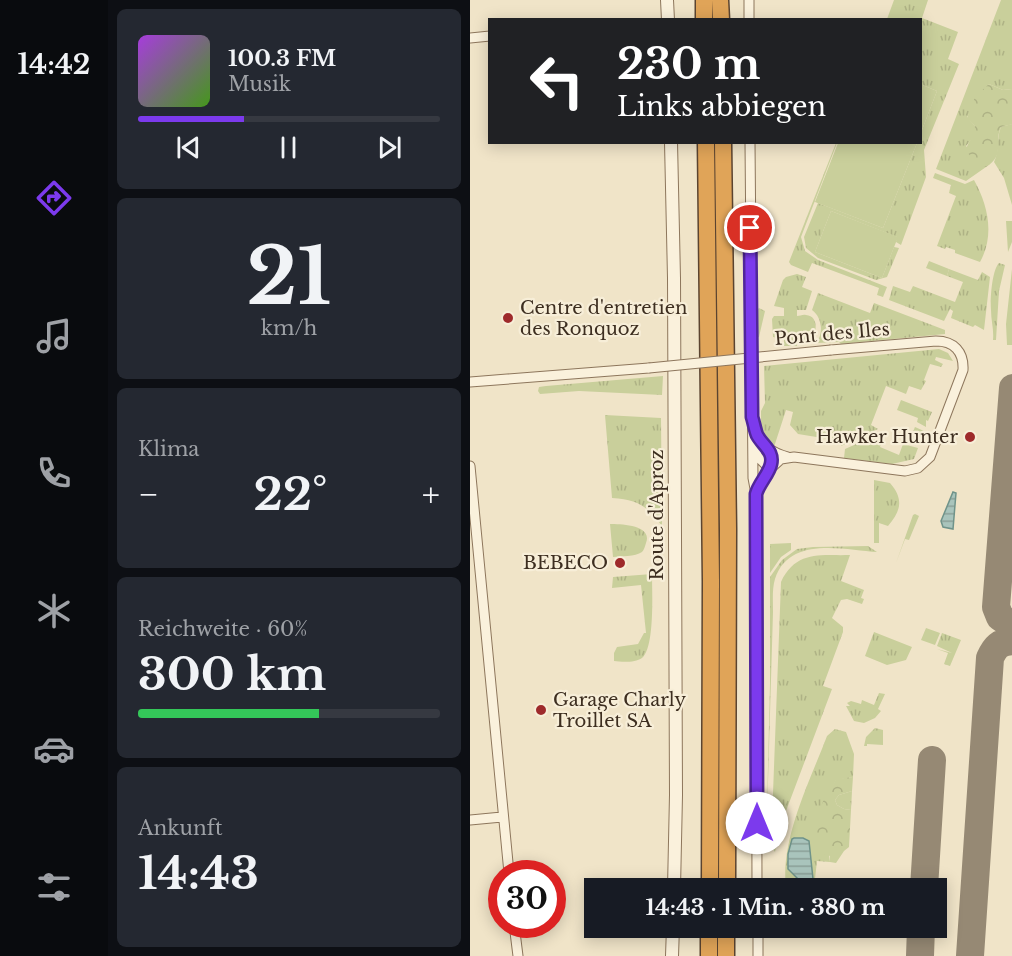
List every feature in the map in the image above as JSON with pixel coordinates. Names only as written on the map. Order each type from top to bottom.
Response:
[{"type":"highway","points":[[704,0],[704,18]]},
{"type":"highway","points":[[720,0],[721,18]]},
{"type":"highway","points":[[706,144],[711,569],[710,878]]},
{"type":"highway","points":[[723,144],[728,529],[727,878]]},
{"type":"highway","points":[[709,938],[709,956]]},
{"type":"highway","points":[[726,938],[726,956]]},
{"type":"street","points":[[667,0],[667,18]]},
{"type":"street","points":[[749,0],[749,18]]},
{"type":"street","points":[[470,38],[488,36]]},
{"type":"street","name":"Route d'Aproz","points":[[671,144],[674,278],[671,796],[674,878]]},
{"type":"street","points":[[750,144],[752,442],[756,494],[757,878]]},
{"type":"street","name":"Pont des Iles","points":[[470,382],[941,341],[956,347],[963,361],[963,370],[930,457],[918,468],[905,471],[788,457]]},
{"type":"street","points":[[752,417],[756,433],[768,448],[788,457]]},
{"type":"street","points":[[752,442],[758,457],[770,469]]},
{"type":"street","points":[[768,448],[772,458],[770,469]]},
{"type":"street","points":[[756,494],[762,479],[770,469],[781,459],[788,457]]},
{"type":"street","points":[[470,466],[507,860]]},
{"type":"street","points":[[470,820],[502,817]]},
{"type":"street","points":[[516,938],[518,956]]},
{"type":"street","points":[[672,938],[672,956]]},
{"type":"street","points":[[758,938],[758,956]]},
{"type":"green space","points":[[894,0],[928,0],[922,18],[887,18]]},
{"type":"green space","points":[[1001,0],[1012,0],[1012,89],[1003,90],[989,84],[967,117],[975,126],[975,135],[966,146],[986,167],[966,181],[936,169]]},
{"type":"green space","points":[[922,18],[958,32],[948,59],[959,64],[924,150],[926,177],[901,245],[896,242],[897,237],[831,211],[815,252],[882,278],[894,247],[899,248],[887,277],[876,280],[818,258],[806,248],[804,237],[818,203],[883,228],[917,144],[922,144],[922,130],[937,91],[922,85]]},
{"type":"green space","points":[[989,84],[1003,90],[1012,89],[1013,124],[1001,127],[996,158],[986,167],[979,166],[966,151],[975,126],[967,118],[975,97]]},
{"type":"green space","points":[[922,85],[937,91],[922,130]]},
{"type":"green space","points":[[1012,124],[1012,205],[1004,178],[994,162],[1001,127]]},
{"type":"green space","points":[[837,144],[801,237],[805,251],[818,260],[887,287],[883,297],[877,295],[879,288],[812,263],[808,272],[789,262]]},
{"type":"green space","points":[[838,144],[917,144],[883,228],[815,202]]},
{"type":"green space","points":[[935,173],[965,184],[974,180],[983,200],[988,220],[985,252],[980,262],[955,253],[955,250],[937,246],[956,196],[949,193],[951,185],[933,178]]},
{"type":"green space","points":[[831,211],[898,237],[882,278],[815,252]]},
{"type":"green space","points":[[1006,221],[1012,221],[1012,242],[1008,252]]},
{"type":"green space","points":[[929,261],[949,269],[947,276],[926,268]]},
{"type":"green space","points":[[999,263],[1005,265],[999,291],[996,340],[993,340],[991,292]]},
{"type":"green space","points":[[949,269],[978,280],[982,272],[990,277],[984,330],[951,318],[953,311],[950,309],[944,321],[889,300],[893,286],[910,292],[913,286],[955,302],[963,282],[947,276]]},
{"type":"green space","points":[[1012,269],[1012,345],[1007,345],[1006,324]]},
{"type":"green space","points":[[797,274],[806,277],[802,287],[812,291],[806,310],[797,310],[797,316],[810,316],[816,325],[811,339],[797,340],[797,346],[784,346],[784,339],[773,337],[772,319],[774,316],[784,316],[784,308],[774,306],[783,280]]},
{"type":"green space","points":[[818,293],[870,313],[874,303],[945,330],[945,334],[841,344],[839,342],[816,343],[821,326],[812,310]]},
{"type":"green space","points":[[759,308],[765,311],[759,337],[756,338],[755,312]]},
{"type":"green space","points":[[939,349],[948,353],[953,361],[936,357],[935,360],[943,364],[941,367],[930,364],[921,390],[909,386],[906,394],[886,386],[871,425],[878,429],[841,446],[841,441],[798,434],[790,425],[793,412],[786,410],[774,447],[761,436],[761,411],[765,403],[764,366]]},
{"type":"green space","points":[[663,376],[662,395],[579,391],[540,394],[538,391],[539,387],[546,386]]},
{"type":"green space","points":[[901,400],[932,412],[928,421],[926,420],[926,427],[917,422],[918,418],[897,410]]},
{"type":"green space","points":[[605,415],[661,418],[662,526],[641,505],[629,500],[612,498]]},
{"type":"green space","points":[[915,427],[924,431],[919,444],[910,439]]},
{"type":"green space","points":[[879,434],[884,436],[880,447],[899,455],[903,444],[918,448],[914,459],[892,464],[844,458],[845,449]]},
{"type":"green space","points":[[874,480],[890,483],[899,500],[896,515],[888,526],[879,523],[879,543],[874,543]]},
{"type":"green space","points":[[913,515],[919,516],[909,540],[905,539],[896,563]]},
{"type":"green space","points":[[610,524],[635,527],[645,532],[647,537],[642,552],[632,556],[613,557]]},
{"type":"green space","points":[[791,543],[791,550],[781,557],[770,573],[770,544]]},
{"type":"green space","points":[[868,546],[877,552],[834,548],[805,551],[792,556],[782,565],[775,579],[766,850],[770,577],[782,560],[797,549],[813,547]]},
{"type":"green space","points":[[850,555],[841,581],[864,590],[861,598],[864,599],[862,604],[847,599],[841,600],[832,618],[843,627],[843,632],[823,686],[832,689],[780,827],[775,852],[771,846],[781,582],[794,564],[802,560],[819,556]]},
{"type":"green space","points":[[652,574],[651,631],[646,652],[636,661],[614,661],[617,647],[638,644],[646,633],[641,585],[612,588],[613,577]]},
{"type":"green space","points":[[926,628],[940,633],[935,645],[921,640]]},
{"type":"green space","points":[[874,632],[912,647],[906,660],[887,665],[865,656]]},
{"type":"green space","points":[[942,633],[961,640],[950,666],[944,664],[948,653],[937,649],[952,653],[937,646]]},
{"type":"green space","points":[[879,693],[885,694],[878,709],[881,711],[875,718],[864,723],[854,721],[846,706],[850,706],[847,703],[851,701],[861,704],[862,700],[874,705]]},
{"type":"green space","points":[[875,728],[883,730],[883,745],[867,744],[864,746],[866,737]]},
{"type":"green space","points":[[835,729],[846,732],[854,754],[853,777],[836,780],[823,806],[830,862],[817,861],[815,878],[785,878],[787,850],[792,830],[827,736]]},
{"type":"green space","points":[[853,777],[852,791],[839,795],[835,800],[837,805],[851,810],[849,847],[836,863],[830,862],[830,856],[818,852],[815,842],[817,814],[836,779]]},
{"type":"green space","points":[[852,791],[851,810],[837,805],[835,800],[839,795]]},
{"type":"water","points":[[953,492],[956,493],[953,529],[943,527],[941,521]]},
{"type":"water","points":[[803,838],[809,841],[813,878],[797,878],[788,869],[788,854],[792,839]]},
{"type":"taxiway","points":[[1013,388],[996,607],[1000,617],[1013,626]]},
{"type":"taxiway","points":[[970,956],[990,658],[998,646],[1013,641]]},
{"type":"taxiway","points":[[925,878],[932,760]]},
{"type":"taxiway","points":[[920,956],[921,938]]},
{"type":"place","name":"Centre d'entretien des Ronquoz","points":[[508,318]]},
{"type":"place","name":"Hawker Hunter","points":[[970,437]]},
{"type":"place","name":"BEBECO","points":[[620,563]]},
{"type":"place","name":"Garage Charly Troillet SA","points":[[541,710]]},
{"type":"route","points":[[750,228],[752,417],[756,433],[768,448],[772,458],[770,469],[762,479],[756,494],[757,823]]}]
